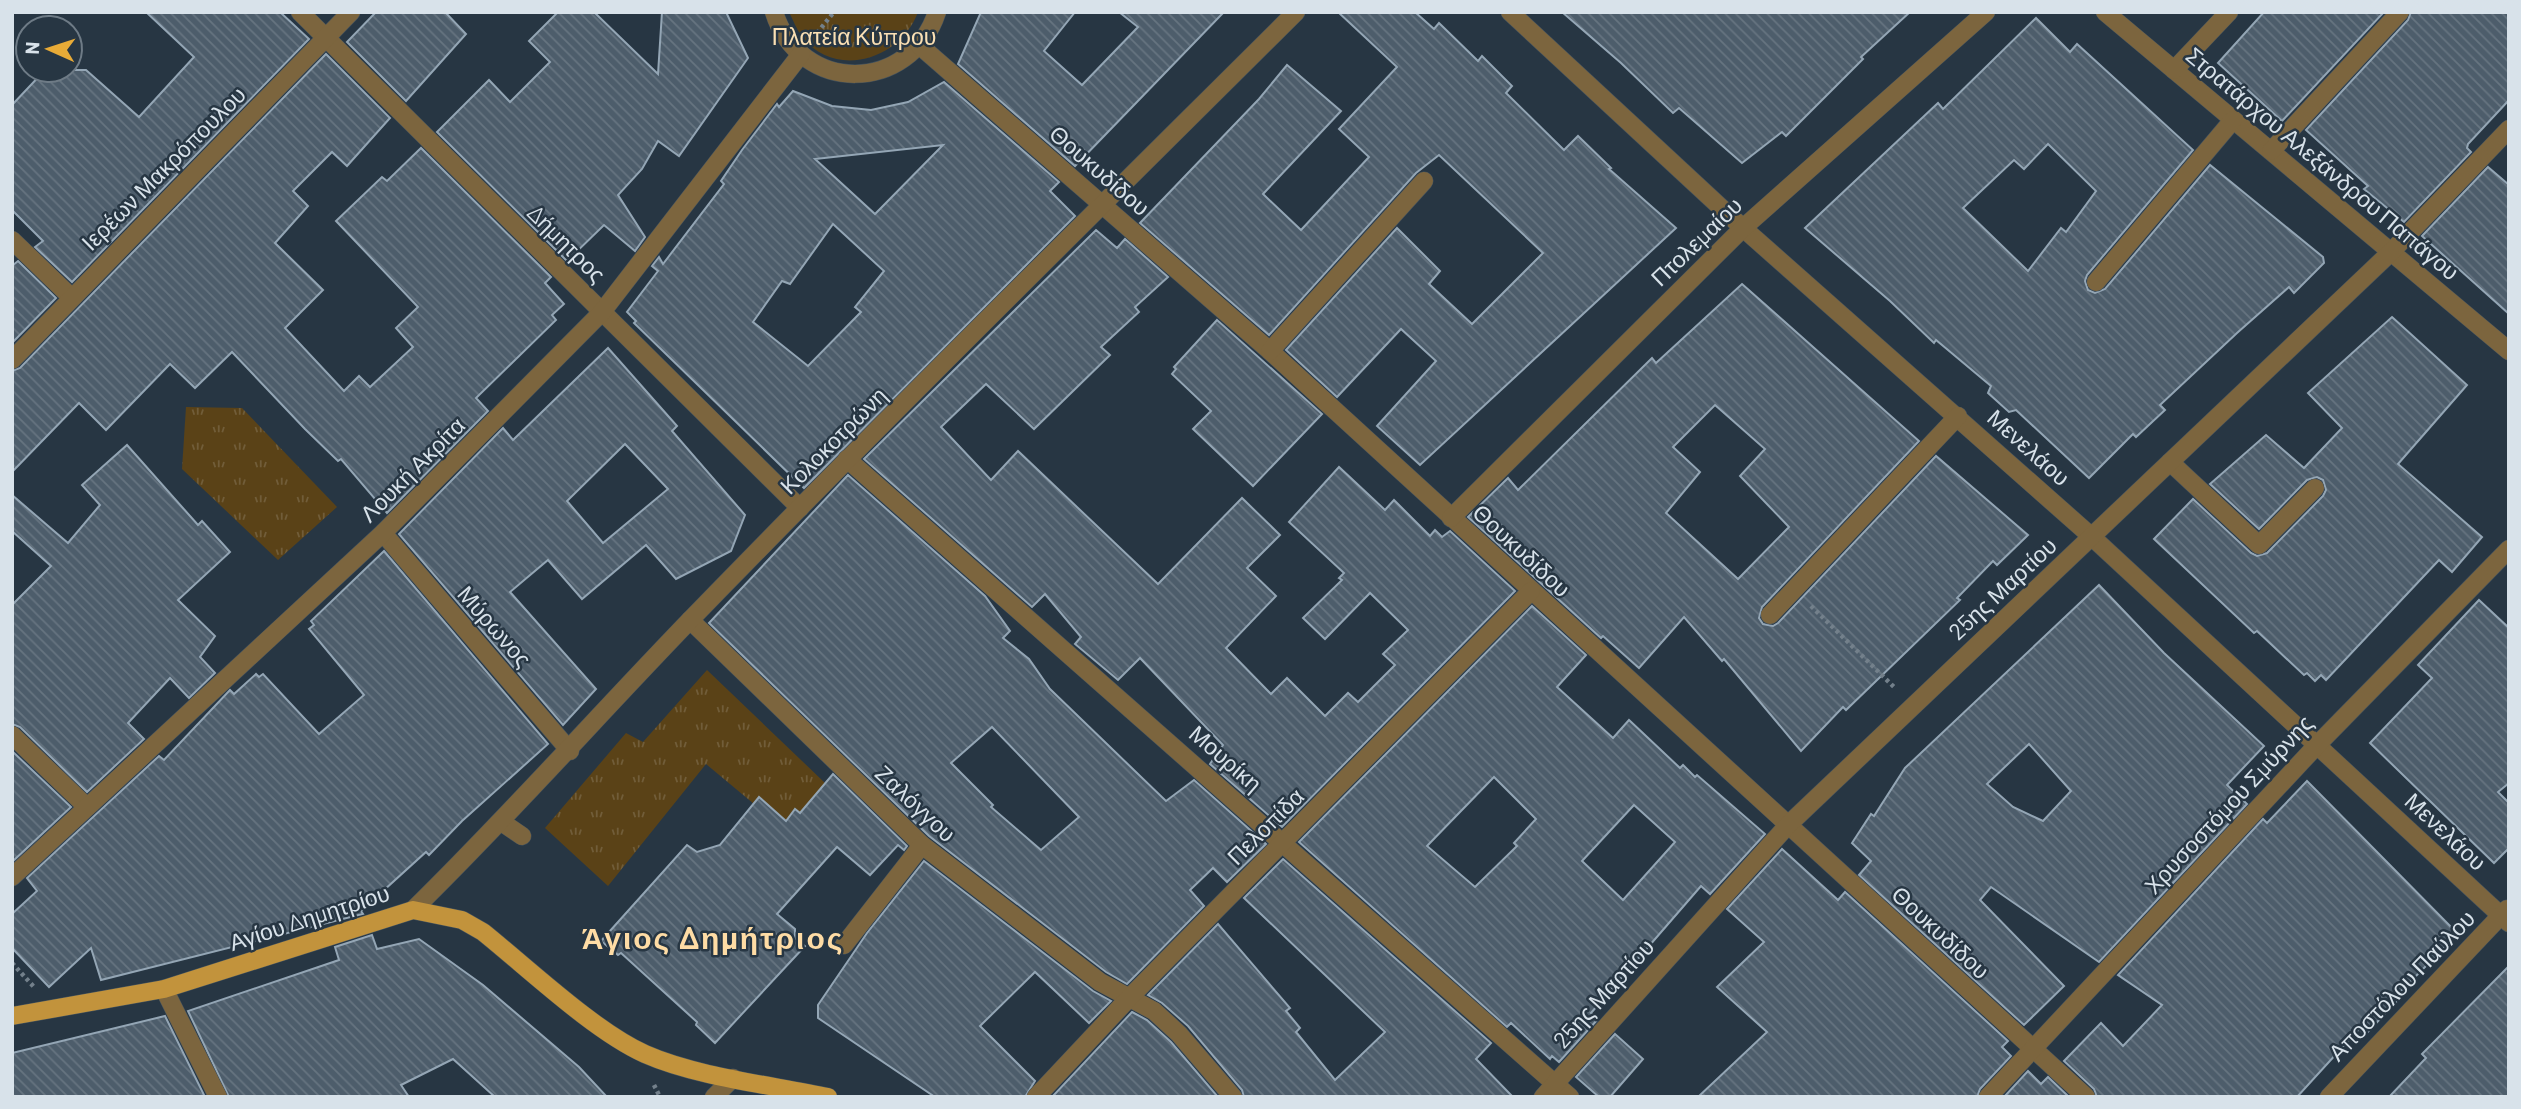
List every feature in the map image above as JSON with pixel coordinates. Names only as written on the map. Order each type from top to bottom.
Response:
[{"type":"main road","name":"Αγίου Δημητρίου","points":[[12,1016],[164,989],[413,910],[462,920],[483,932],[609,1033],[646,1055],[733,1078],[828,1097]]},
{"type":"street","name":"Δήμητρος","points":[[300,12],[800,508]]},
{"type":"street","name":"Ιερέων Μακρόπουλου","points":[[12,360],[351,12]]},
{"type":"street","points":[[774,12],[783,32],[801,54],[833,71],[861,74],[889,67],[919,45],[937,12]]},
{"type":"street","name":"Κολοκοτρώνη","points":[[413,910],[503,822],[690,620],[847,459],[1296,12]]},
{"type":"street","name":"Μενελάου","points":[[1510,12],[1743,228],[1958,415],[2506,916]]},
{"type":"street","name":"Πτολεμαίου","points":[[1451,518],[1743,228],[1986,12]]},
{"type":"street","name":"Στρατάρχου Αλεξάνδρου Παπάγου","points":[[2105,12],[2509,351]]},
{"type":"street","points":[[2174,70],[2229,12]]},
{"type":"street","points":[[2271,151],[2400,12]]},
{"type":"street","name":"Θουκυδίδου","points":[[919,45],[1270,351],[2086,1097]]},
{"type":"street","name":"Λουκή Ακρίτα","points":[[12,877],[383,533],[603,312],[801,54]]},
{"type":"street","points":[[2096,282],[2233,120]]},
{"type":"street","name":"25ης Μαρτίου","points":[[1548,1090],[1788,825],[2391,252],[2509,129]]},
{"type":"street","points":[[1270,351],[1424,181]]},
{"type":"street","points":[[12,240],[71,297]]},
{"type":"street","points":[[1770,615],[1958,415]]},
{"type":"street","name":"Μουρίκη","points":[[847,459],[1284,842],[1548,1090],[1570,1097]]},
{"type":"street","points":[[2170,462],[2259,545],[2315,488]]},
{"type":"street","name":"Μύρωνος","points":[[383,533],[570,751]]},
{"type":"street","name":"Χρυσοστόμου Σμύρνης","points":[[1988,1097],[2318,744],[2509,549]]},
{"type":"street","name":"Πελοπίδα","points":[[1037,1097],[1128,999],[1531,592]]},
{"type":"street","name":"Ζαλόγγου","points":[[690,620],[922,845],[1100,982],[1154,1011],[1179,1034],[1233,1097]]},
{"type":"street","points":[[12,735],[87,807]]},
{"type":"street","points":[[503,822],[522,836]]},
{"type":"street","points":[[844,945],[922,845]]},
{"type":"street","name":"Αποστόλου Παύλου","points":[[2329,1097],[2506,916]]},
{"type":"street","points":[[164,989],[218,1097]]},
{"type":"street","points":[[714,1097],[733,1078]]},
{"type":"path","points":[[1794,589],[1913,705]]},
{"type":"green space","name":"Πλατεία Κύπρου","points":[[789,12],[918,12],[910,28],[883,52],[849,60],[832,58],[816,50],[802,37]]},
{"type":"green space","points":[[186,407],[242,408],[337,507],[278,560],[182,469]]},
{"type":"green space","points":[[707,670],[825,783],[800,813],[795,809],[786,821],[760,798],[754,804],[706,764],[608,886],[545,828],[626,733],[643,742]]},
{"type":"building","points":[[146,12],[280,12],[309,39],[72,282],[35,247],[43,241],[12,210],[12,105],[32,84],[84,84],[86,70],[139,117],[194,57]]},
{"type":"building","points":[[376,12],[445,12],[466,34],[406,101],[347,42]]},
{"type":"building","points":[[558,12],[594,12],[658,74],[662,12],[726,12],[748,58],[679,156],[658,141],[642,169],[618,195],[645,237],[635,251],[604,225],[567,261],[437,132],[489,80],[510,102],[550,62],[529,41]]},
{"type":"building","points":[[981,12],[1075,12],[1044,51],[1082,85],[1138,27],[1119,12],[1224,12],[1075,166],[958,64]]},
{"type":"building","points":[[1338,12],[1415,12],[1434,29],[1439,23],[1478,61],[1482,56],[1512,86],[1506,93],[1564,150],[1578,136],[1611,168],[1609,169],[1676,228],[1420,465],[1377,426],[1436,361],[1401,329],[1337,397],[1286,350],[1397,228],[1440,271],[1429,284],[1472,324],[1543,253],[1439,155],[1416,173],[1269,335],[1140,223],[1259,99],[1287,65],[1341,111],[1263,194],[1301,230],[1369,157],[1339,129],[1397,67]]},
{"type":"building","points":[[1562,12],[1910,12],[1861,57],[1863,59],[1786,136],[1782,132],[1742,163],[1679,108],[1673,113]]},
{"type":"building","points":[[2264,12],[2384,12],[2282,121],[2218,63]]},
{"type":"building","points":[[2411,12],[2509,12],[2509,100],[2468,144],[2467,148],[2471,152],[2404,222],[2364,189],[2368,186],[2306,130],[2408,20]]},
{"type":"building","points":[[2036,18],[2070,52],[2077,44],[2193,150],[2087,275],[2085,281],[2088,290],[2095,293],[2105,289],[2210,165],[2323,257],[2324,263],[2294,293],[2289,287],[2237,333],[2160,405],[2165,410],[2136,437],[2133,434],[2089,478],[2016,410],[2009,412],[1988,393],[1991,386],[1936,340],[1934,343],[1805,228],[1938,103],[1943,109]],"holes":[[[2048,144],[2096,191],[2066,232],[2061,228],[2028,271],[1963,208],[2014,160],[2024,169]]]},
{"type":"building","points":[[326,54],[390,118],[347,166],[332,152],[293,191],[308,206],[275,243],[323,290],[285,328],[344,391],[359,376],[370,387],[413,347],[396,328],[418,307],[336,221],[382,177],[387,181],[421,148],[551,277],[545,283],[564,304],[552,315],[556,320],[476,398],[488,411],[387,513],[341,459],[338,461],[305,429],[232,352],[195,388],[170,364],[106,430],[79,403],[12,472],[12,371],[20,368]]},
{"type":"building","points":[[944,82],[1059,182],[1050,191],[1075,216],[804,488],[634,323],[636,321],[627,312],[658,271],[652,266],[659,257],[663,264],[724,184],[721,181],[742,150],[777,104],[779,107],[793,91],[832,106],[871,110],[908,102]],"holes":[[[943,145],[875,214],[815,159]],[[833,224],[884,271],[855,307],[861,312],[808,366],[753,322],[782,281],[790,284]]]},
{"type":"building","points":[[2488,167],[2509,185],[2509,314],[2422,236]]},
{"type":"building","points":[[1096,230],[1117,248],[1125,239],[1168,277],[1135,307],[1139,312],[1101,347],[1110,355],[1034,429],[986,384],[941,427],[991,480],[1018,451],[1158,584],[1242,498],[1280,535],[1247,568],[1276,596],[1226,648],[1271,694],[1287,678],[1325,716],[1348,693],[1358,702],[1395,665],[1383,654],[1408,630],[1370,593],[1325,639],[1303,618],[1342,580],[1339,578],[1344,573],[1289,522],[1339,467],[1385,510],[1394,500],[1430,536],[1435,530],[1442,537],[1450,531],[1515,591],[1282,827],[1210,764],[1223,745],[1140,658],[1118,680],[1075,644],[1081,637],[1045,594],[1032,607],[864,459]]},
{"type":"building","points":[[18,261],[56,298],[12,343],[12,266]]},
{"type":"building","points":[[1742,284],[1919,441],[1762,607],[1759,618],[1763,624],[1773,626],[1778,623],[1936,456],[2028,535],[1997,565],[1993,561],[1957,598],[1960,600],[1846,710],[1843,707],[1801,751],[1724,659],[1722,661],[1684,617],[1639,668],[1603,636],[1601,638],[1468,517],[1508,478],[1518,490],[1652,358],[1656,363]],"holes":[[[1715,405],[1765,449],[1740,476],[1789,527],[1738,579],[1666,513],[1700,472],[1673,447]]]},
{"type":"building","points":[[2392,317],[2467,385],[2398,464],[2482,537],[2452,572],[2439,560],[2326,680],[2321,675],[2315,681],[2307,673],[2304,675],[2257,631],[2254,633],[2154,539],[2193,499],[2251,553],[2257,556],[2267,553],[2323,496],[2326,490],[2323,480],[2317,477],[2307,480],[2259,529],[2210,484],[2266,435],[2304,468],[2342,428],[2308,393]]},
{"type":"building","points":[[1217,320],[1322,414],[1253,486],[1193,429],[1211,411],[1172,374],[1176,369],[1174,367]]},
{"type":"building","points":[[608,348],[677,426],[672,431],[745,515],[731,551],[676,579],[646,545],[582,599],[548,560],[510,592],[596,689],[563,725],[399,534],[503,428],[513,440]],"holes":[[[625,444],[668,489],[603,543],[567,501]]]},
{"type":"building","points":[[127,445],[198,525],[202,521],[230,552],[178,600],[215,636],[200,657],[215,673],[189,698],[170,678],[128,723],[144,739],[87,792],[20,727],[12,724],[12,605],[51,566],[12,531],[12,495],[68,543],[100,505],[82,485]]},
{"type":"building","points":[[848,475],[985,596],[1010,631],[1003,638],[1029,659],[1050,689],[1166,801],[1194,780],[1266,844],[1227,882],[1213,868],[1190,890],[1204,906],[1127,984],[1106,972],[929,836],[709,623]],"holes":[[[992,727],[1079,817],[1041,850],[991,807],[993,805],[951,763]]]},
{"type":"building","points":[[384,551],[548,744],[462,821],[429,855],[426,852],[361,911],[363,914],[101,980],[91,948],[49,987],[12,948],[12,914],[37,891],[27,878],[159,756],[164,760],[230,690],[234,694],[256,674],[259,677],[263,674],[319,734],[364,695],[309,629],[314,625],[311,621]]},
{"type":"building","points":[[2099,585],[2164,653],[2264,746],[2227,785],[2247,804],[2099,962],[1991,887],[1980,900],[2064,986],[2024,1025],[1859,875],[1871,861],[1852,843],[1871,814],[1874,816],[1905,768]],"holes":[[[2029,744],[2071,791],[2043,821],[2013,807],[1987,784]]]},
{"type":"building","points":[[2479,600],[2509,628],[2509,783],[2498,792],[2509,803],[2509,848],[2494,863],[2370,743],[2432,678],[2418,665]]},
{"type":"building","points":[[1532,606],[1586,655],[1557,687],[1613,738],[1629,720],[1680,768],[1683,765],[1695,777],[1697,775],[1765,834],[1710,894],[1701,886],[1591,1013],[1598,1019],[1559,1062],[1552,1056],[1550,1059],[1511,1023],[1507,1027],[1299,842]],"holes":[[[1494,777],[1536,819],[1514,843],[1517,846],[1475,887],[1427,846]],[[1634,805],[1675,842],[1623,900],[1582,861]]]},
{"type":"building","points":[[12,751],[71,807],[13,861],[12,860]]},
{"type":"building","points":[[833,774],[907,846],[904,850],[898,845],[870,875],[837,847],[777,914],[795,929],[795,938],[805,946],[715,1043],[696,1025],[697,1022],[621,953],[618,955],[601,941],[687,845],[697,852],[720,845],[759,797],[786,821],[795,809],[800,813]]},
{"type":"building","points":[[2307,781],[2458,934],[2393,999],[2396,1002],[2365,1035],[2359,1029],[2297,1097],[2097,1097],[2094,1089],[2064,1061],[2101,1023],[2123,1046],[2162,1005],[2118,975],[2263,819],[2267,823]]},
{"type":"building","points":[[1782,849],[1838,900],[1845,892],[2008,1041],[2002,1047],[2011,1056],[1980,1089],[1977,1097],[1698,1097],[1767,1032],[1717,987],[1764,942],[1727,909]]},
{"type":"building","points":[[1283,859],[1491,1043],[1476,1059],[1513,1097],[1244,1097],[1242,1090],[1188,1026],[1162,1003],[1148,995],[1218,924],[1290,1008],[1286,1011],[1300,1028],[1296,1032],[1335,1080],[1385,1032],[1244,898]]},
{"type":"building","points":[[924,861],[1093,991],[1111,1001],[1089,1023],[1035,972],[980,1026],[1035,1081],[1025,1097],[935,1097],[818,1018],[818,1005],[867,933]]},
{"type":"building","points":[[372,935],[377,949],[419,939],[483,985],[579,1067],[607,1097],[495,1097],[453,1059],[401,1085],[409,1097],[229,1097],[188,1011],[339,960],[335,947]]},
{"type":"building","points":[[2509,966],[2509,1097],[2389,1097],[2426,1058],[2422,1054]]},
{"type":"building","points":[[1132,1012],[1147,1020],[1171,1042],[1218,1097],[1052,1097]]},
{"type":"building","points":[[165,1016],[205,1097],[12,1097],[12,1053]]},
{"type":"building","points":[[1615,1034],[1643,1059],[1610,1097],[1599,1097],[1576,1077]]},
{"type":"building","points":[[2028,1071],[2041,1084],[2048,1077],[2069,1097],[2004,1097]]},
{"type":"district","name":"Άγιος Δημήτριος","points":[[713,937]]}]
